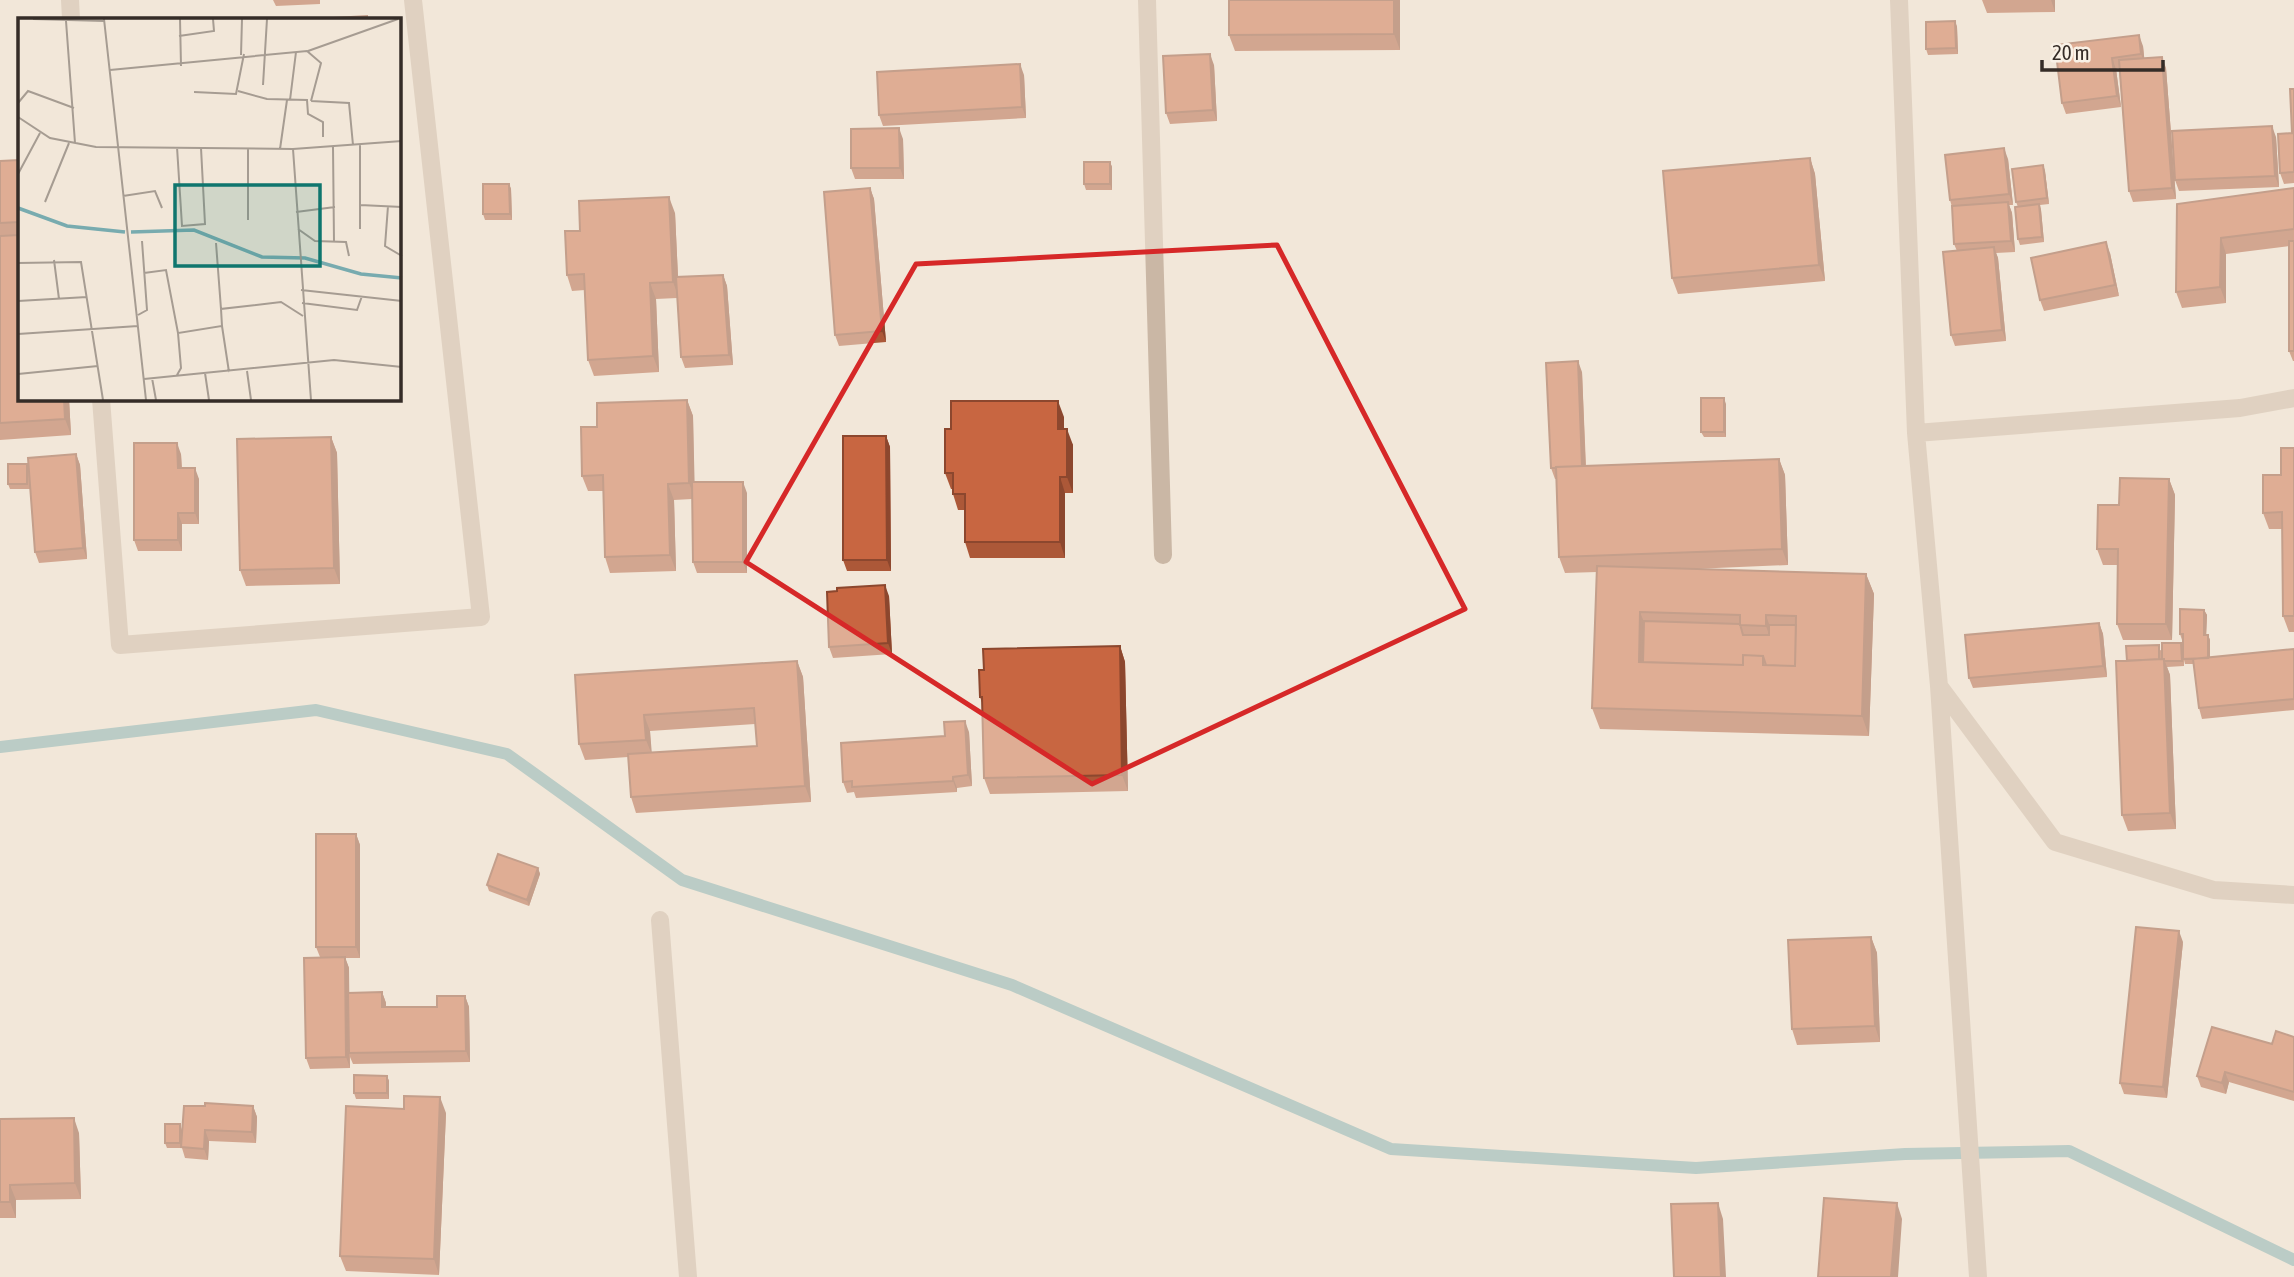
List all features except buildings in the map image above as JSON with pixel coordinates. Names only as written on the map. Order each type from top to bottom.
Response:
[{"type":"street","points":[[70,0],[71,18]]},
{"type":"street","points":[[101,401],[120,645],[481,617],[413,0]]},
{"type":"street","points":[[1147,0],[1163,555]]},
{"type":"street","points":[[1899,0],[1916,432],[1939,686],[1978,1277]]},
{"type":"street","points":[[1916,432],[2240,408],[2294,398]]},
{"type":"street","points":[[1939,686],[2055,842],[2214,890],[2294,895]]},
{"type":"street","points":[[660,920],[688,1277]]},
{"type":"highlighted area","points":[[1277,245],[1465,609],[1092,784],[746,562],[916,264]]},
{"type":"waterway","points":[[0,747],[316,710],[507,754],[682,880],[1012,985],[1391,1149],[1696,1168],[1905,1154],[2069,1151],[2294,1260]]}]
